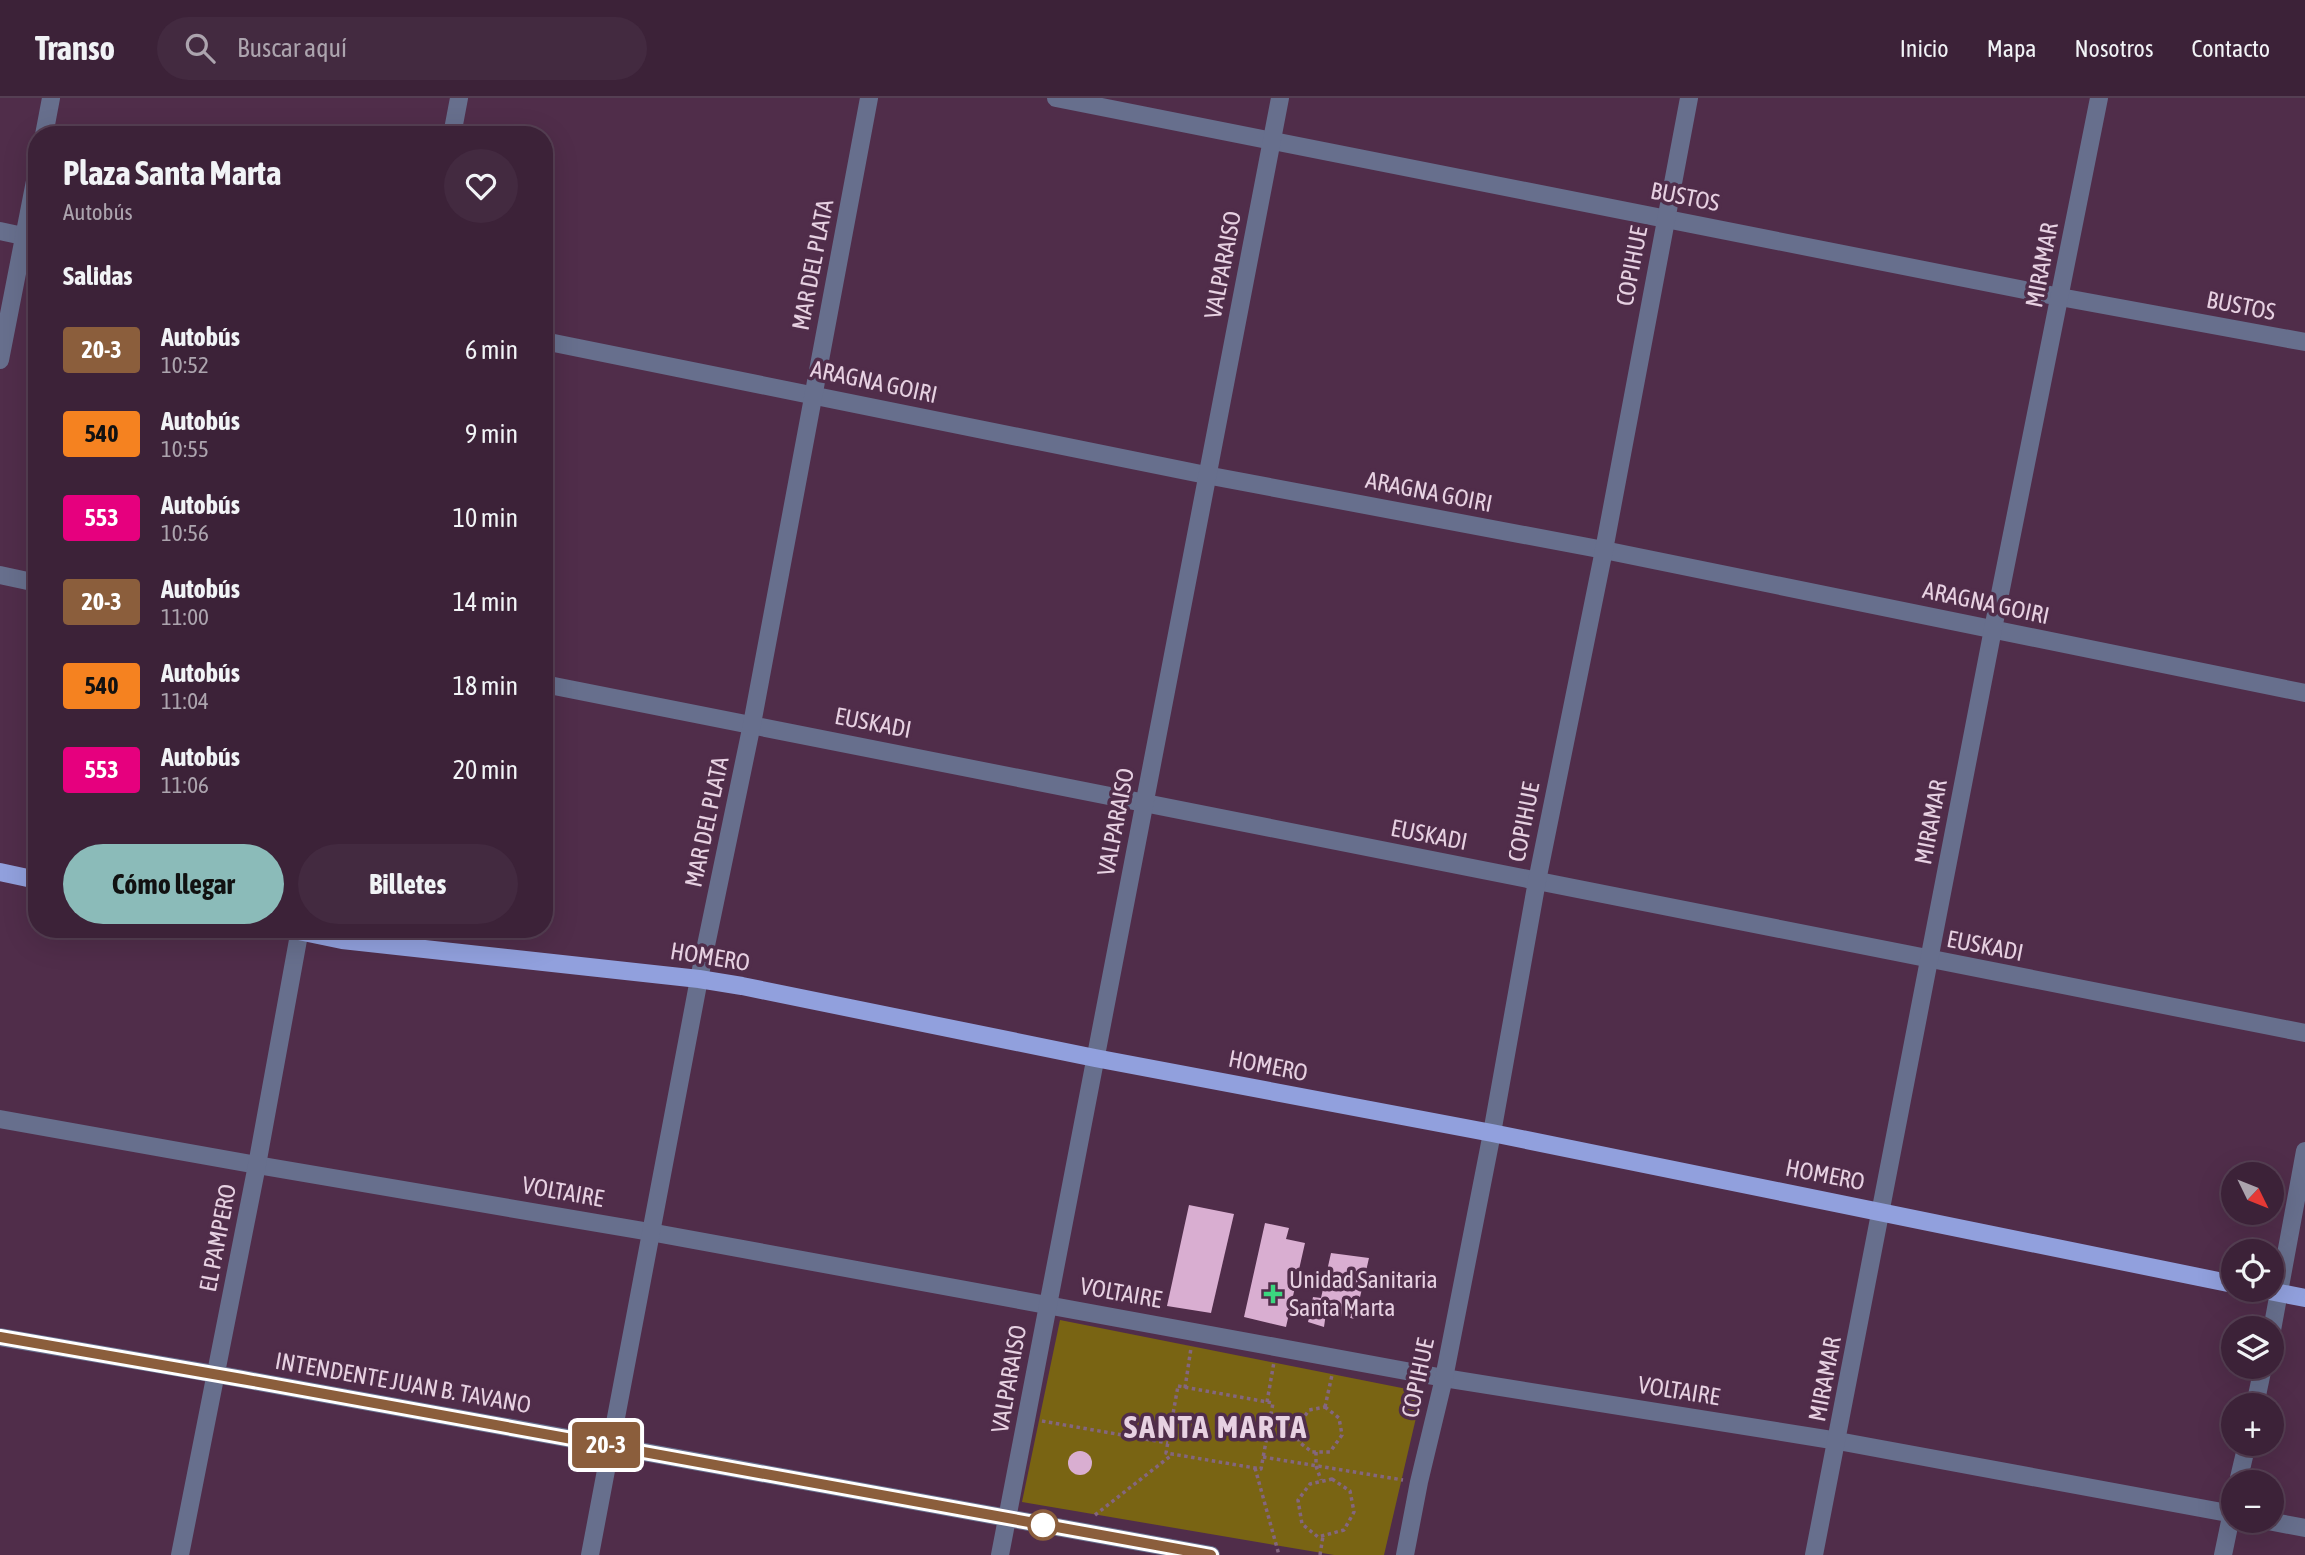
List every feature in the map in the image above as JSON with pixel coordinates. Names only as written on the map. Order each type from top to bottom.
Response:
[{"type":"main road","points":[[0,872],[28,878]]},
{"type":"main road","name":"HOMERO","points":[[333,938],[699,979],[1492,1133],[2221,1281]]},
{"type":"main road","points":[[2284,1294],[2305,1298]]},
{"type":"street","points":[[46,126],[51,98]]},
{"type":"street","points":[[454,126],[459,98]]},
{"type":"street","name":"MAR DEL PLATA","points":[[590,1555],[699,979],[752,724],[869,98]]},
{"type":"street","name":"BUSTOS","points":[[1056,98],[2060,297],[2305,342]]},
{"type":"street","name":"VALPARAISO","points":[[1000,1555],[1280,98]]},
{"type":"street","name":"COPIHUE","points":[[1405,1555],[1444,1378],[1492,1133],[1537,881],[1604,550],[1689,98]]},
{"type":"street","name":"MIRAMAR","points":[[1814,1555],[2099,98]]},
{"type":"street","points":[[0,231],[28,237]]},
{"type":"street","points":[[0,360],[28,245]]},
{"type":"street","name":"ARAGNA GOIRI","points":[[553,343],[1206,475],[1604,550],[2305,693]]},
{"type":"street","points":[[0,575],[28,581]]},
{"type":"street","name":"EUSKADI","points":[[553,686],[2305,1033]]},
{"type":"street","name":"EL PAMPERO","points":[[180,1555],[257,1165],[295,938]]},
{"type":"street","name":"VOLTAIRE","points":[[0,1119],[650,1232],[1444,1378],[1838,1441],[2221,1510]]},
{"type":"street","points":[[2284,1240],[2305,1151]]},
{"type":"street","name":"INTENDENTE JUAN B. TAVANO","points":[[0,1337],[1211,1555]]},
{"type":"street","points":[[2284,1524],[2305,1528]]},
{"type":"street","points":[[2223,1555],[2228,1533]]},
{"type":"path","points":[[1185,1388],[1194,1330]]},
{"type":"path","points":[[1267,1402],[1277,1347]]},
{"type":"path","points":[[1325,1407],[1336,1358]]},
{"type":"path","points":[[1178,1387],[1267,1402],[1273,1403],[1261,1469],[1166,1453],[1178,1387]]},
{"type":"path","points":[[1325,1407],[1339,1418],[1342,1435],[1330,1452],[1316,1452],[1299,1442],[1298,1426],[1309,1410],[1325,1407]]},
{"type":"path","points":[[1129,1436],[1133,1413]]},
{"type":"path","points":[[1028,1418],[1168,1443]]},
{"type":"path","points":[[1316,1452],[1316,1466],[1321,1481]]},
{"type":"path","points":[[1074,1531],[1173,1454]]},
{"type":"path","points":[[1263,1457],[1419,1482]]},
{"type":"path","points":[[1255,1468],[1279,1555]]},
{"type":"path","points":[[1332,1479],[1350,1491],[1354,1512],[1343,1530],[1318,1537],[1303,1524],[1298,1500],[1310,1484],[1321,1481],[1332,1479]]},
{"type":"path","points":[[1320,1555],[1324,1536]]},
{"type":"shaded area","points":[[1060,1320],[1422,1392],[1384,1555],[1334,1555],[1022,1502]]},
{"type":"building","points":[[1189,1205],[1234,1214],[1211,1313],[1167,1306]]},
{"type":"building","points":[[1265,1223],[1289,1228],[1286,1239],[1305,1243],[1286,1327],[1244,1317]]},
{"type":"building","points":[[1331,1253],[1369,1258],[1355,1319],[1326,1313],[1324,1327],[1308,1322],[1313,1297],[1321,1298]]},
{"type":"building","points":[[1080,1451],[1088,1455],[1092,1463],[1088,1471],[1080,1475],[1072,1471],[1068,1463],[1072,1455]]},
{"type":"bus line","name":"20-3","points":[[0,1337],[1211,1555]]},
{"type":"place","name":"Unidad Sanitaria Santa Marta","points":[[1273,1294]]},
{"type":"district","name":"SANTA MARTA","points":[[1216,1427]]}]
